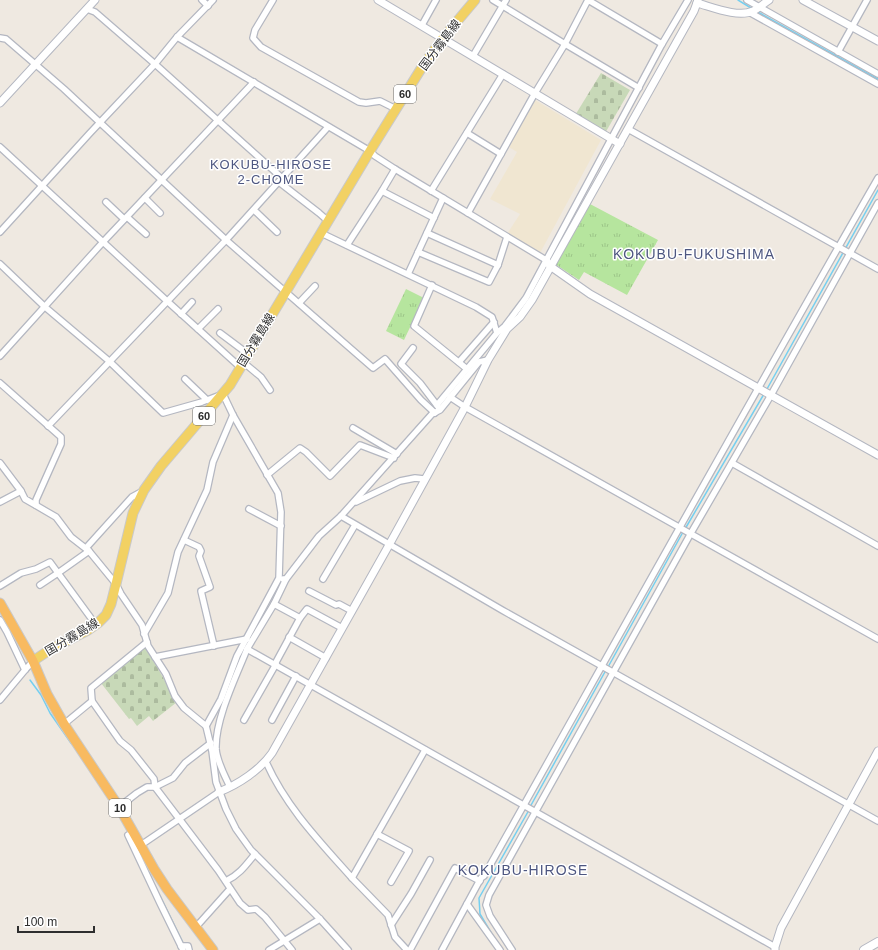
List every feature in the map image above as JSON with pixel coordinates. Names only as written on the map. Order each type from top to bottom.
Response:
[{"type":"highway","name":"10","points":[[0,603],[33,661],[64,724],[119,807],[130,832],[141,845],[154,869],[213,950]]},
{"type":"main road","name":"国分霧島線","points":[[33,661],[51,649],[96,625],[106,615],[110,608],[129,525],[144,490],[161,466],[223,394],[424,64],[442,38],[475,0]]},
{"type":"main road","points":[[864,950],[878,942]]},
{"type":"street","points":[[0,103],[95,0]]},
{"type":"street","points":[[202,0],[208,6]]},
{"type":"street","points":[[0,232],[155,64],[177,37],[213,0]]},
{"type":"street","points":[[272,0],[255,30],[253,38],[261,47],[358,102],[366,103],[380,101],[396,109]]},
{"type":"street","points":[[378,0],[620,144]]},
{"type":"street","points":[[422,25],[436,0]]},
{"type":"street","points":[[493,0],[639,88]]},
{"type":"street","points":[[473,56],[506,0]]},
{"type":"street","points":[[468,213],[535,93],[565,44],[588,0],[662,44]]},
{"type":"street","points":[[439,407],[450,397],[497,333],[520,317],[532,300],[548,263],[611,138],[662,44],[688,0],[730,12],[750,12],[769,0]]},
{"type":"street","points":[[747,0],[878,74]]},
{"type":"street","points":[[803,0],[878,42]]},
{"type":"street","points":[[838,52],[867,0]]},
{"type":"street","points":[[548,263],[620,144],[694,11],[697,2]]},
{"type":"street","points":[[87,9],[95,12],[282,178]]},
{"type":"street","points":[[750,12],[878,84]]},
{"type":"street","points":[[177,37],[370,151],[395,169],[548,263],[590,294],[878,455]]},
{"type":"street","points":[[0,38],[6,39],[36,64],[226,240],[373,368],[385,359],[434,413]]},
{"type":"street","points":[[431,191],[503,74]]},
{"type":"street","points":[[0,356],[103,242],[254,82]]},
{"type":"street","points":[[48,426],[254,210],[328,126]]},
{"type":"street","points":[[628,129],[839,248],[878,268]]},
{"type":"street","points":[[467,133],[501,154]]},
{"type":"street","points":[[0,147],[166,301],[198,329],[244,361]]},
{"type":"street","points":[[347,245],[395,169]]},
{"type":"street","points":[[282,178],[279,182],[319,213],[328,222]]},
{"type":"street","points":[[442,950],[480,881],[526,806],[878,178]]},
{"type":"street","points":[[382,191],[434,218]]},
{"type":"street","points":[[144,198],[160,213]]},
{"type":"street","points":[[408,274],[443,198]]},
{"type":"street","points":[[106,202],[146,234]]},
{"type":"street","points":[[512,950],[490,916],[486,905],[489,895],[690,533],[771,395],[848,253],[878,203]]},
{"type":"street","points":[[254,210],[277,232]]},
{"type":"street","points":[[427,232],[498,265]]},
{"type":"street","points":[[321,233],[476,306],[492,317],[497,333]]},
{"type":"street","points":[[418,252],[489,282],[498,265],[507,237]]},
{"type":"street","points":[[0,264],[45,307],[109,361],[163,413],[223,394],[233,415],[278,493],[281,512],[279,578],[237,656],[221,699],[206,726]]},
{"type":"street","points":[[432,285],[414,326],[468,369]]},
{"type":"street","points":[[299,303],[315,286]]},
{"type":"street","points":[[181,314],[192,302]]},
{"type":"street","points":[[198,329],[218,309]]},
{"type":"street","points":[[459,362],[494,322]]},
{"type":"street","points":[[141,845],[220,792],[246,777],[266,762],[281,738],[389,545],[465,407],[488,360],[506,328]]},
{"type":"street","points":[[220,333],[244,361],[261,377],[270,390]]},
{"type":"street","points":[[413,348],[401,364],[420,383],[439,407]]},
{"type":"street","points":[[230,787],[216,751],[223,711],[248,649],[286,580],[319,536],[341,516],[396,456],[439,407],[468,369],[477,360],[488,360]]},
{"type":"street","points":[[186,379],[207,400]]},
{"type":"street","points":[[0,383],[61,437],[61,444],[36,500],[36,505]]},
{"type":"street","points":[[450,397],[465,407],[878,639]]},
{"type":"street","points":[[144,634],[168,593],[178,552],[207,490],[213,462],[233,415]]},
{"type":"street","points":[[353,428],[396,456]]},
{"type":"street","points":[[267,475],[300,448],[330,476],[360,445],[396,456]]},
{"type":"street","points":[[0,463],[21,491],[25,499],[56,517],[71,536],[87,549],[116,584],[142,625],[147,642],[166,674],[179,702],[206,726],[216,782],[231,820],[251,850],[320,919],[348,950]]},
{"type":"street","points":[[732,463],[878,546]]},
{"type":"street","points":[[349,506],[361,498],[400,481],[415,478],[424,479]]},
{"type":"street","points":[[40,585],[58,573],[87,549],[132,497],[144,490]]},
{"type":"street","points":[[0,502],[21,491]]},
{"type":"street","points":[[250,509],[280,526]]},
{"type":"street","points":[[341,516],[389,545],[878,821]]},
{"type":"street","points":[[323,579],[355,525]]},
{"type":"street","points":[[184,540],[199,547],[201,551],[199,556],[210,587],[201,591],[214,646]]},
{"type":"street","points":[[0,586],[21,573],[36,569],[50,562],[96,625]]},
{"type":"street","points":[[279,578],[286,580]]},
{"type":"street","points":[[309,591],[336,605],[339,604],[352,611]]},
{"type":"street","points":[[274,604],[300,618]]},
{"type":"street","points":[[244,720],[300,618],[307,609],[342,628]]},
{"type":"street","points":[[0,620],[8,632],[25,670]]},
{"type":"street","points":[[289,638],[326,658]]},
{"type":"street","points":[[155,657],[247,639]]},
{"type":"street","points":[[147,642],[91,688],[92,701],[120,741],[131,750],[154,780],[155,787],[243,906],[248,910],[256,909],[292,950]]},
{"type":"street","points":[[248,649],[775,948],[781,928],[878,751]]},
{"type":"street","points":[[0,700],[33,661]]},
{"type":"street","points":[[272,720],[296,676]]},
{"type":"street","points":[[64,724],[92,701]]},
{"type":"street","points":[[119,807],[137,792],[147,787],[155,787],[173,778],[185,763],[210,744]]},
{"type":"street","points":[[352,878],[426,750]]},
{"type":"street","points":[[266,762],[274,781],[304,823],[352,878],[388,915],[395,937],[407,950]]},
{"type":"street","points":[[130,832],[185,948]]},
{"type":"street","points":[[378,834],[409,851],[391,882]]},
{"type":"street","points":[[226,882],[234,878],[243,870],[255,854]]},
{"type":"street","points":[[391,925],[411,894],[430,860]]},
{"type":"street","points":[[410,950],[455,868],[480,881]]},
{"type":"street","points":[[196,927],[230,889]]},
{"type":"street","points":[[467,904],[497,949]]},
{"type":"street","points":[[269,950],[320,919]]},
{"type":"shaded area","points":[[535,100],[601,140],[540,253],[507,234],[520,214],[490,199],[517,152],[507,146]]},
{"type":"green space","points":[[601,73],[630,90],[604,135],[574,117]]},
{"type":"green space","points":[[590,204],[658,240],[627,295],[584,272],[579,280],[555,264]]},
{"type":"green space","points":[[406,289],[424,298],[404,340],[386,331]]},
{"type":"green space","points":[[145,646],[177,702],[153,721],[149,716],[137,726],[131,718],[129,719],[101,683]]},
{"type":"waterway","points":[[738,0],[751,8]]},
{"type":"waterway","points":[[756,11],[878,79]]},
{"type":"waterway","points":[[767,389],[878,190]]},
{"type":"waterway","points":[[685,529],[764,394]]},
{"type":"waterway","points":[[608,667],[683,532]]},
{"type":"waterway","points":[[530,807],[606,670]]},
{"type":"waterway","points":[[30,680],[41,695],[50,713],[71,743]]},
{"type":"waterway","points":[[493,936],[480,914],[479,898],[529,810]]},
{"type":"waterway","points":[[138,849],[151,879]]},
{"type":"waterway","points":[[160,896],[184,945]]},
{"type":"district","name":"KOKUBU-HIROSE 2-CHOME","points":[[271,172]]},
{"type":"district","name":"KOKUBU-FUKUSHIMA","points":[[694,254]]},
{"type":"district","name":"KOKUBU-HIROSE","points":[[523,870]]}]
